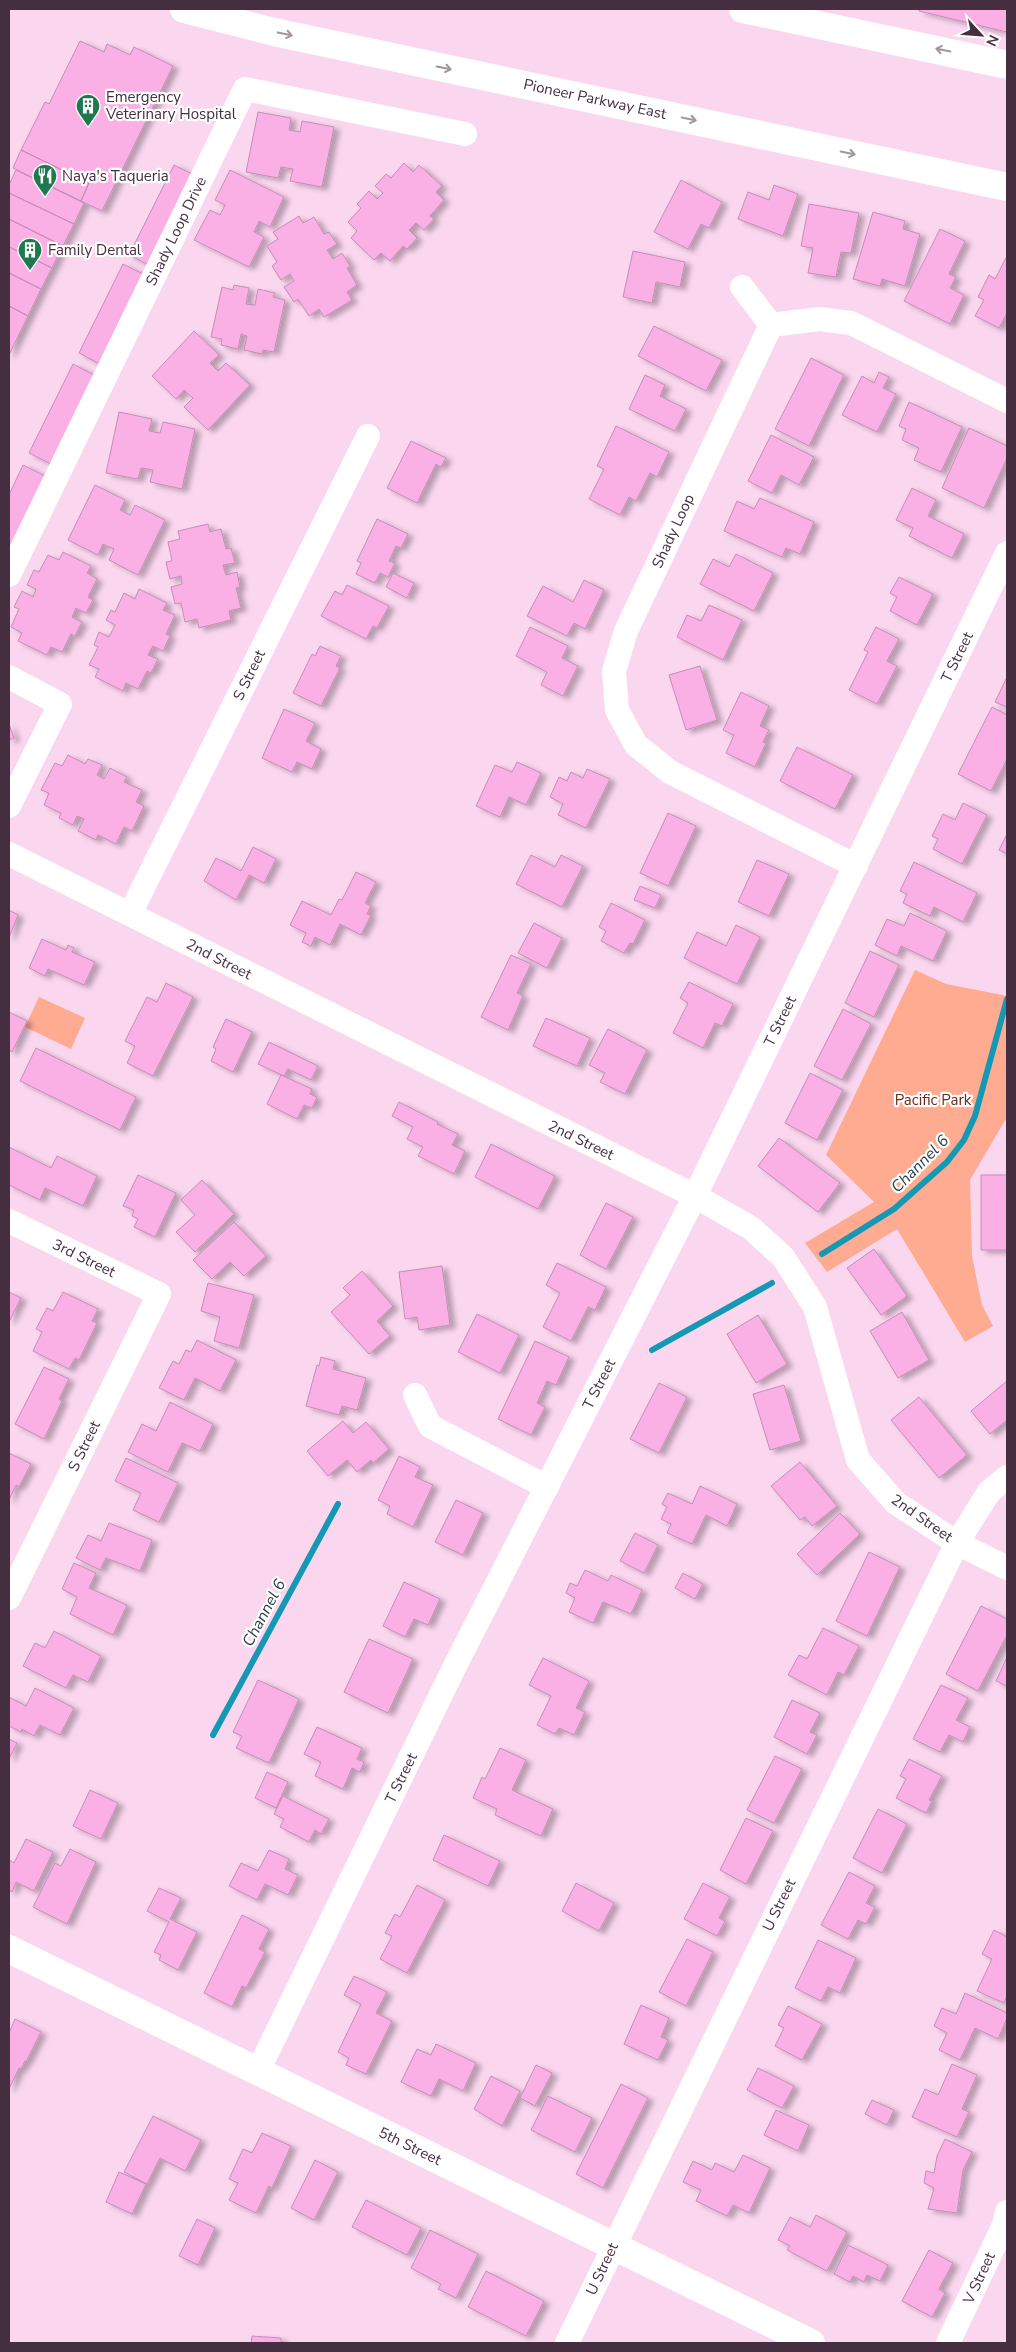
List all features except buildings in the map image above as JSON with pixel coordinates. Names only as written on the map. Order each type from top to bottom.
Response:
[{"type":"main road","name":"Pioneer Parkway East","points":[[184,9],[274,32],[1007,187]]},
{"type":"main road","points":[[743,9],[1007,64]]},
{"type":"main road","name":"5th Street","points":[[9,1949],[811,2343]]},
{"type":"street","name":"Shady Loop Drive","points":[[9,575],[245,89],[465,134]]},
{"type":"street","points":[[742,287],[771,325],[820,319],[851,323],[1007,401]]},
{"type":"street","name":"Shady Loop","points":[[771,325],[626,631],[614,671],[617,710],[636,745],[670,772],[856,866]]},
{"type":"street","name":"S Street","points":[[130,914],[368,436]]},
{"type":"street","name":"T Street","points":[[258,2071],[454,1668],[695,1196],[1007,553]]},
{"type":"street","points":[[9,677],[60,704],[9,806]]},
{"type":"street","name":"2nd Street","points":[[9,854],[695,1196],[751,1228],[783,1257],[815,1308],[858,1460],[896,1503],[957,1543],[1007,1568]]},
{"type":"street","name":"3rd Street","points":[[9,1222],[159,1294]]},
{"type":"street","name":"S Street","points":[[9,1598],[159,1294]]},
{"type":"street","points":[[415,1395],[430,1426],[547,1486]]},
{"type":"street","name":"U Street","points":[[567,2343],[612,2246],[957,1543],[989,1492],[1007,1477]]},
{"type":"street","name":"V Street","points":[[948,2343],[1004,2225],[1007,2212]]},
{"type":"green space","name":"Pacific Park","points":[[915,970],[946,984],[1007,996],[1007,1117],[970,1180],[972,1256],[982,1305],[993,1326],[965,1342],[897,1229],[827,1272],[805,1243],[874,1202],[826,1155]]},
{"type":"green space","points":[[39,997],[85,1018],[71,1049],[25,1027]]},
{"type":"waterway","name":"Channel 6","points":[[822,1254],[894,1209],[947,1162],[964,1140],[975,1116],[1007,999]]},
{"type":"waterway","name":"Channel 6","points":[[652,1350],[772,1283]]},
{"type":"waterway","name":"Channel 6","points":[[213,1735],[338,1504]]},
{"type":"place","name":"Emergency Veterinary Hospital","points":[[88,127]]},
{"type":"place","name":"Naya's Taqueria","points":[[45,197]]},
{"type":"place","name":"Family Dental","points":[[30,271]]}]
